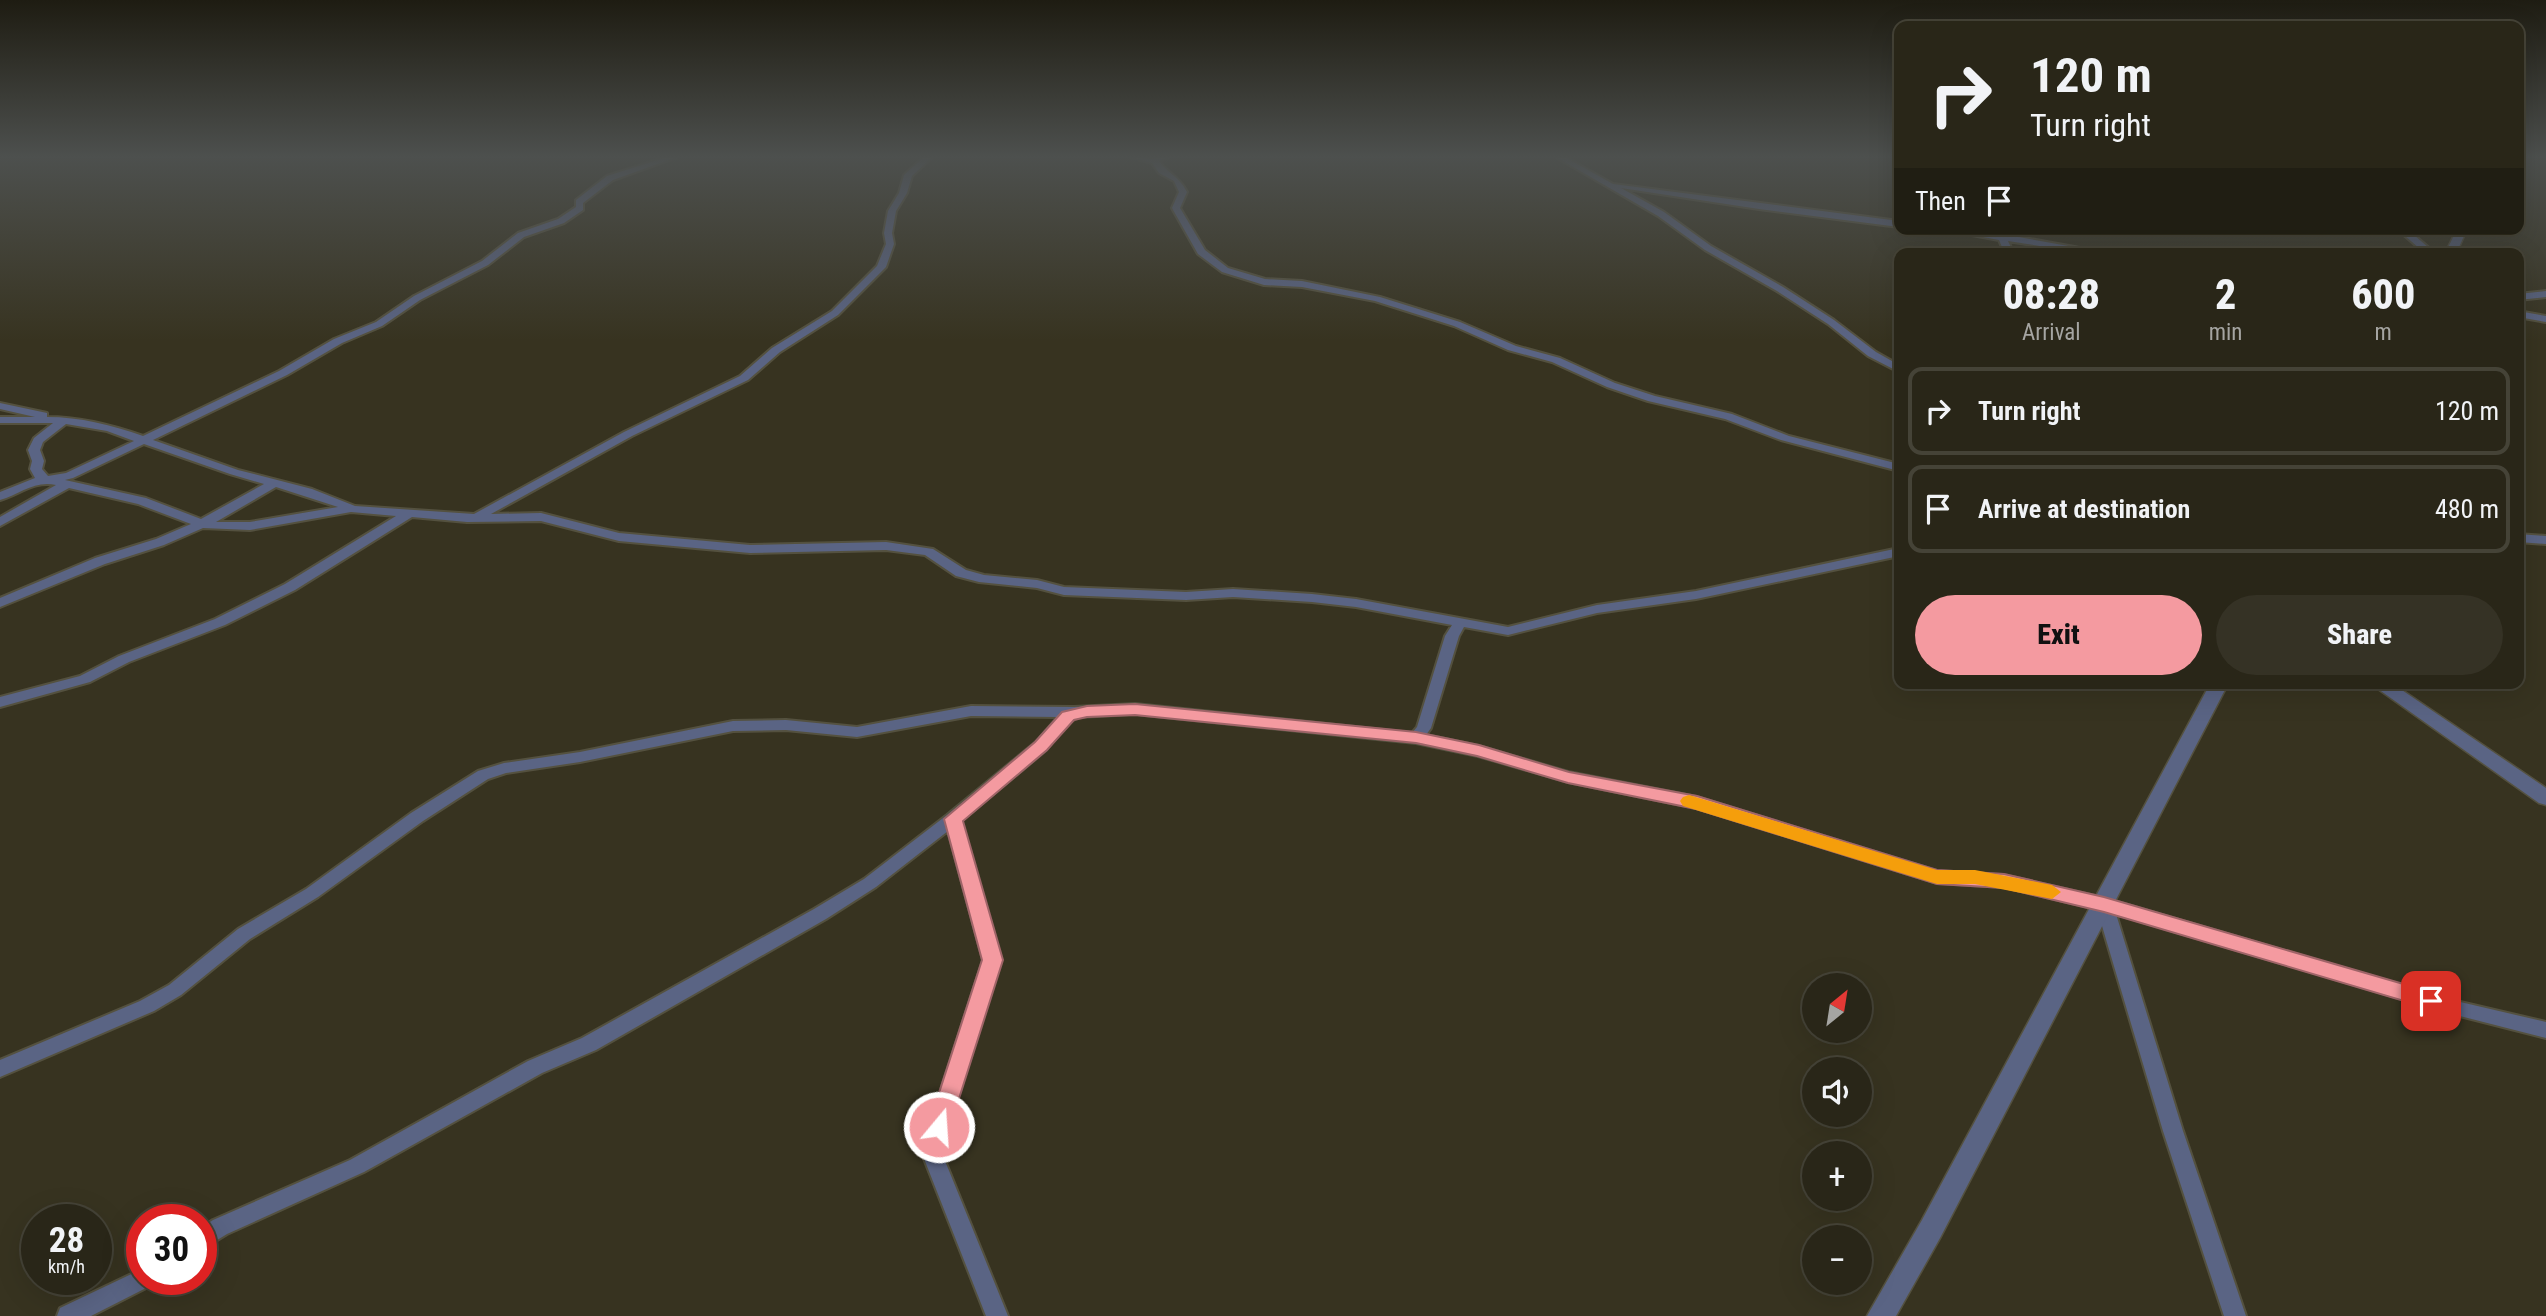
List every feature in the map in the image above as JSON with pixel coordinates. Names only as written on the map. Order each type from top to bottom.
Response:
[{"type":"street","points":[[0,496],[31,482],[69,476],[284,373],[338,341],[379,324],[417,298],[485,263],[521,235],[564,218]]},
{"type":"street","points":[[477,517],[628,434],[744,378],[776,350],[835,313],[881,267],[890,244],[888,233],[891,218]]},
{"type":"street","points":[[1181,218],[1201,252],[1225,270],[1264,282],[1312,285],[1377,299],[1457,324],[1512,348],[1556,360],[1631,392],[1717,413],[1785,438],[1894,467]]},
{"type":"street","points":[[1664,218],[1819,314],[1872,354],[1894,366]]},
{"type":"street","points":[[1853,218],[1894,223]]},
{"type":"street","points":[[1988,235],[2053,248]]},
{"type":"street","points":[[2408,235],[2425,248]]},
{"type":"street","points":[[2002,237],[2007,248]]},
{"type":"street","points":[[2524,296],[2546,294]]},
{"type":"street","points":[[2524,315],[2546,318]]},
{"type":"street","points":[[0,406],[109,428],[353,509]]},
{"type":"street","points":[[0,420],[64,421]]},
{"type":"street","points":[[64,421],[38,440],[34,450],[38,461],[38,475],[65,485],[142,501],[202,524],[250,526],[353,509],[477,517],[541,517],[619,537],[750,549],[886,546],[929,552],[961,573],[984,579],[1037,584],[1064,591],[1186,596],[1233,593],[1312,598],[1356,603],[1517,632],[1597,609],[1696,595],[1894,553]]},
{"type":"street","points":[[0,603],[202,524],[274,483]]},
{"type":"street","points":[[0,522],[65,485]]},
{"type":"street","points":[[0,702],[85,678],[124,659],[220,622],[290,587],[410,513]]},
{"type":"street","points":[[2524,538],[2546,540]]},
{"type":"street","points":[[1416,738],[1424,729],[1452,636],[1460,623]]},
{"type":"street","points":[[1881,1316],[2104,904],[2216,689]]},
{"type":"street","points":[[2387,689],[2546,798]]},
{"type":"street","points":[[0,1069],[147,1006],[175,990],[244,934],[312,893],[455,791],[494,772],[607,752],[673,736],[756,724],[857,732],[971,711],[1075,712],[1135,709],[1416,738],[1479,751],[1568,777],[1697,803],[1937,877],[2004,881],[2104,904],[2456,1008],[2546,1030]]},
{"type":"street","points":[[217,1229],[356,1166],[535,1067],[599,1039],[820,914],[870,883],[953,819],[1041,746],[1063,720],[1075,712]]},
{"type":"street","points":[[953,819],[992,960],[931,1151],[997,1316]]},
{"type":"street","points":[[2104,904],[2173,1131],[2235,1316]]},
{"type":"street","points":[[68,1316],[126,1287]]},
{"type":"slow traffic","points":[[1689,801],[1937,877],[1975,877],[2052,892]]},
{"type":"route","points":[[939,1127],[992,960],[953,819],[1041,746],[1063,720],[1075,712],[1135,709],[1376,736],[1416,738],[1479,751],[1568,777],[1697,803],[1937,877],[1975,877],[2004,881],[2104,904],[2431,1001]]}]
